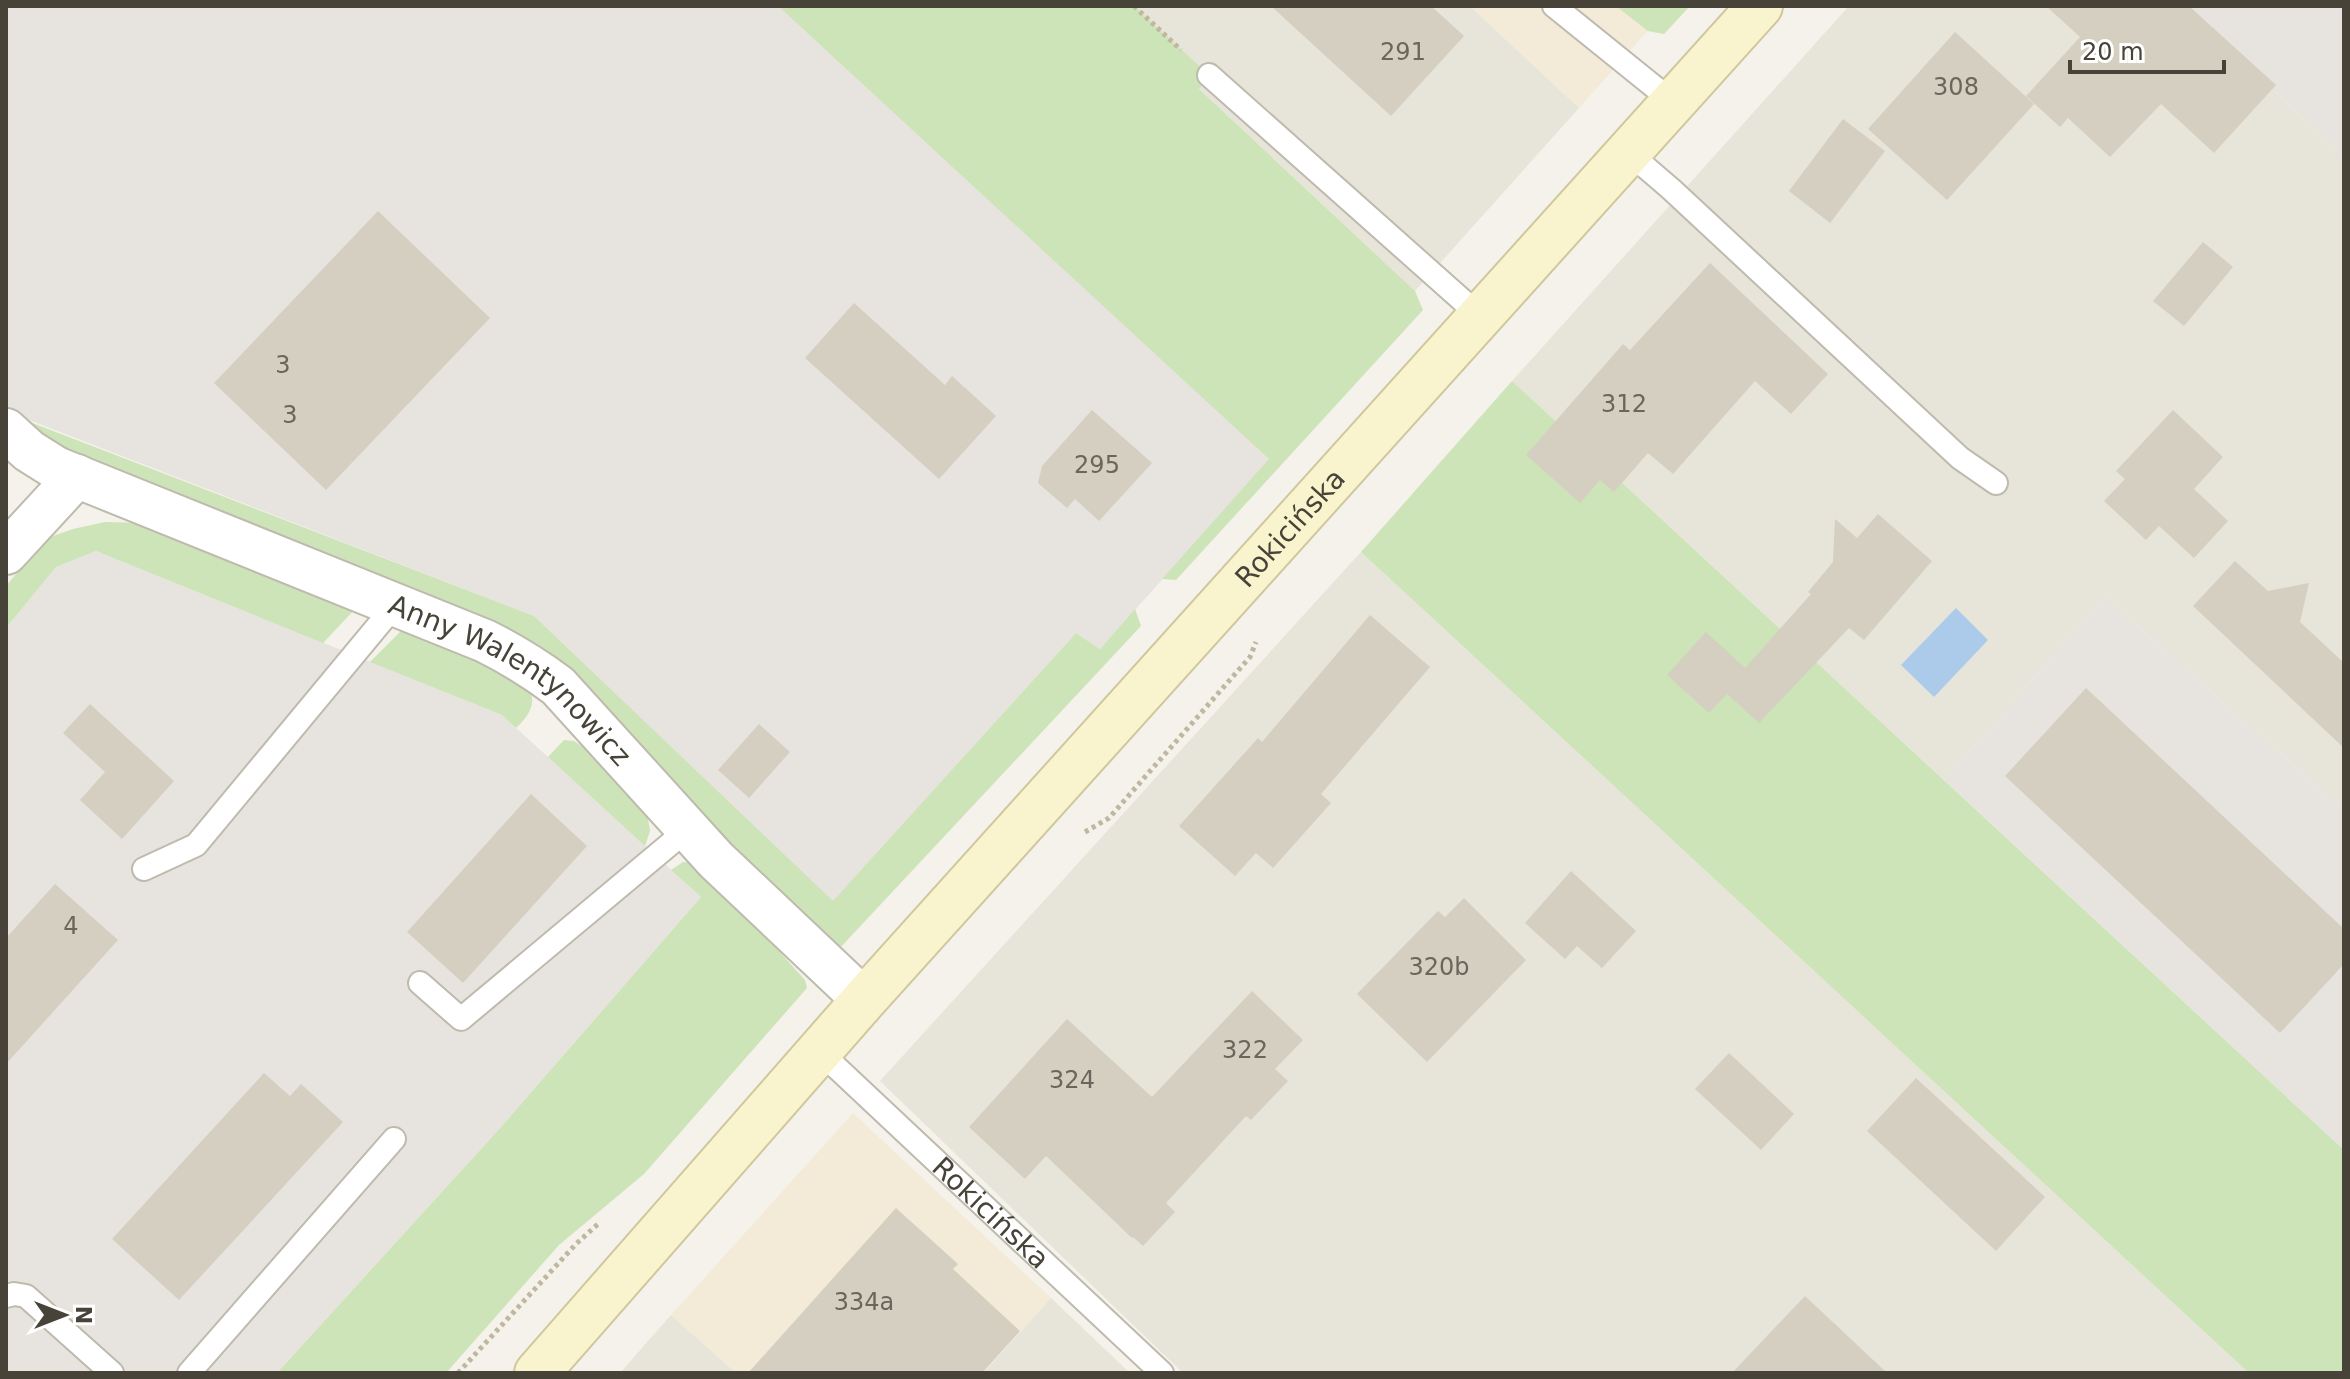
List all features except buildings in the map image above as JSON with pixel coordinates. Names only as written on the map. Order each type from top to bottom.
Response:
[{"type":"main road","name":"Rokicińska","points":[[537,1373],[864,1000],[1760,6]]},
{"type":"street","name":"Anny Walentynowicz","points":[[6,430],[29,451],[56,468],[396,604],[513,655],[558,686],[750,895],[864,1000]]},
{"type":"street","points":[[6,553],[77,476]]},
{"type":"lane","points":[[1554,6],[1673,102]]},
{"type":"lane","points":[[1209,75],[1480,316]]},
{"type":"lane","points":[[1629,153],[1960,458],[1996,483]]},
{"type":"lane","points":[[144,869],[196,845],[396,604]]},
{"type":"lane","points":[[420,983],[461,1019],[688,829]]},
{"type":"lane","name":"Rokicińska","points":[[819,1051],[1162,1373]]},
{"type":"lane","points":[[189,1373],[394,1139]]},
{"type":"lane","points":[[6,1296],[26,1296],[112,1373]]},
{"type":"path","points":[[1134,6],[1209,75]]},
{"type":"shaded area","points":[[6,6],[778,6],[1270,459],[1100,649],[1076,633],[833,902],[534,616],[6,411]]},
{"type":"shaded area","points":[[1134,6],[1470,6],[1579,108],[1415,291],[1198,88],[1208,75]]},
{"type":"shaded area","points":[[1470,6],[1670,6],[1579,108]]},
{"type":"shaded area","points":[[1849,6],[2182,6],[2344,156],[2344,810],[2105,597],[1944,780],[1512,381]]},
{"type":"shaded area","points":[[2182,6],[2344,6],[2344,156]]},
{"type":"shaded area","points":[[96,551],[502,715],[701,897],[502,1126],[277,1373],[6,1373],[6,628],[56,567]]},
{"type":"shaded area","points":[[1361,552],[2249,1373],[1183,1373],[880,1081]]},
{"type":"shaded area","points":[[2105,597],[2344,810],[2344,1150],[1944,780]]},
{"type":"shaded area","points":[[853,1113],[1051,1298],[983,1373],[736,1373],[671,1315]]},
{"type":"shaded area","points":[[1051,1298],[1130,1373],[983,1373]]},
{"type":"shaded area","points":[[671,1315],[736,1373],[620,1373]]},
{"type":"green space","points":[[778,6],[1134,6],[1209,75],[1199,89],[1415,291],[1423,310],[1176,580],[1162,579],[1269,459]]},
{"type":"green space","points":[[1616,6],[1690,6],[1664,34],[1648,31]]},
{"type":"green space","points":[[1512,381],[2344,1150],[2344,1373],[2249,1373],[1361,552]]},
{"type":"green space","points":[[9,414],[534,616],[833,901],[1076,633],[1100,649],[1135,609],[1141,626],[838,950],[808,931],[577,680],[539,645],[500,624],[111,469],[35,434]]},
{"type":"green space","points":[[105,522],[149,523],[357,607],[323,643],[96,551],[56,567],[6,628],[6,586],[32,555],[53,536]]},
{"type":"green space","points":[[405,627],[522,683],[529,690],[532,701],[524,720],[516,728],[502,715],[370,662]]},
{"type":"green space","points":[[564,740],[574,741],[586,749],[647,812],[650,831],[645,846],[548,757]]},
{"type":"green space","points":[[683,862],[694,863],[706,870],[805,980],[807,988],[644,1174],[559,1245],[446,1373],[277,1373],[502,1126],[701,897],[671,870]]},
{"type":"water","points":[[1956,608],[1988,640],[1934,697],[1901,665]]}]
